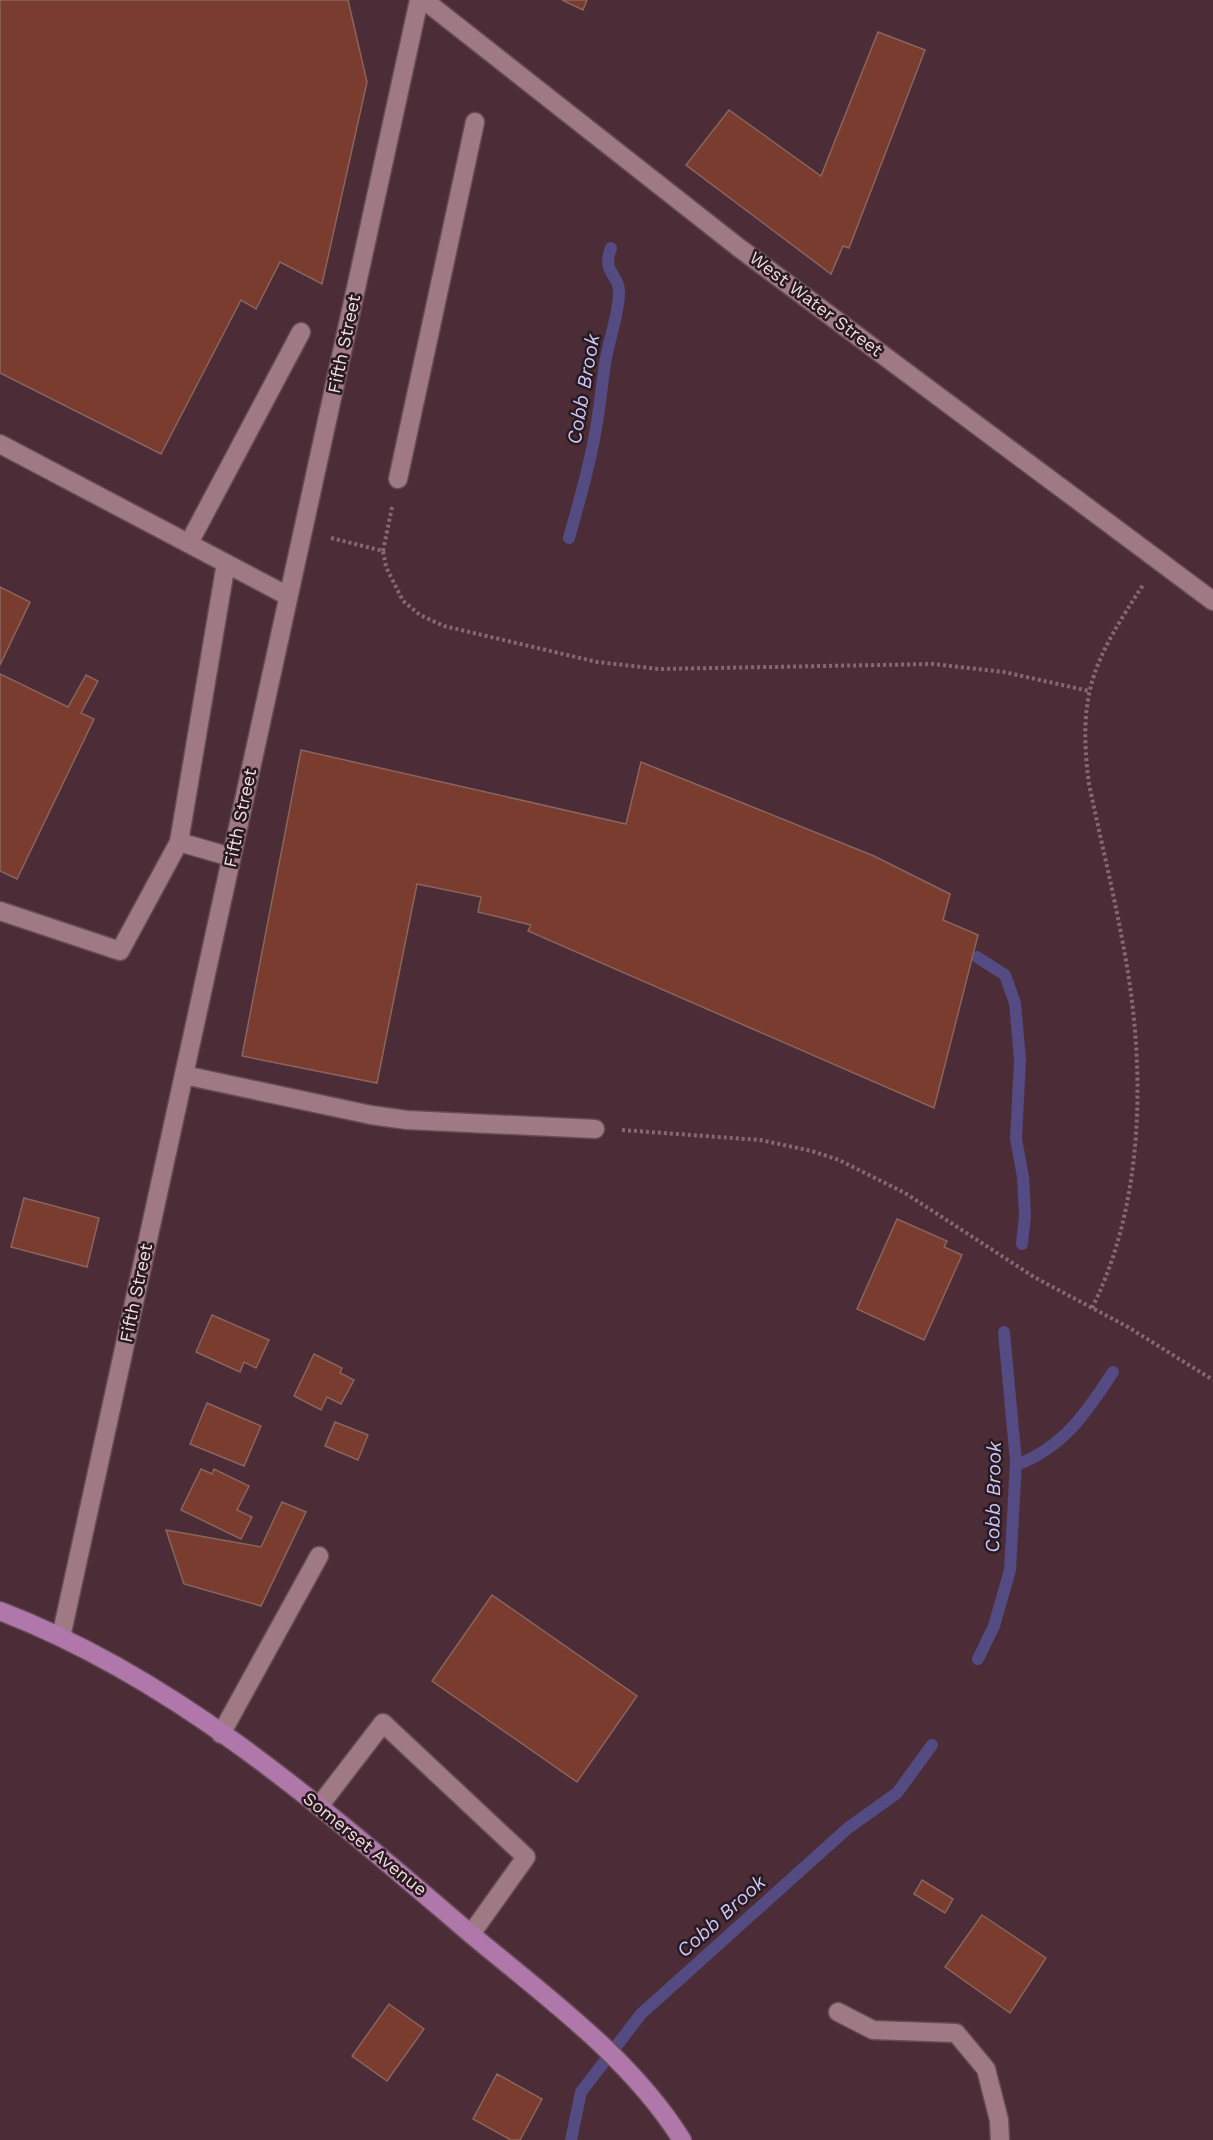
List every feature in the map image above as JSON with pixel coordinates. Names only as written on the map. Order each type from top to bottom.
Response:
[{"type":"main road","name":"Somerset Avenue","points":[[0,1611],[61,1637],[144,1683],[221,1734],[320,1805],[585,2029],[670,2121],[682,2140]]},
{"type":"street","name":"Fifth Street","points":[[61,1637],[419,0]]},
{"type":"street","name":"West Water Street","points":[[424,0],[692,211],[1213,601]]},
{"type":"street","points":[[398,479],[475,122]]},
{"type":"street","points":[[189,543],[302,332]]},
{"type":"street","points":[[0,444],[288,596]]},
{"type":"street","points":[[0,911],[120,951],[179,842],[226,563]]},
{"type":"street","points":[[179,842],[231,857]]},
{"type":"street","points":[[184,1075],[371,1116],[407,1120],[595,1129]]},
{"type":"street","points":[[221,1734],[319,1556]]},
{"type":"street","points":[[320,1805],[383,1723],[526,1857],[471,1934]]},
{"type":"street","points":[[838,2012],[873,2030],[956,2033],[986,2069],[999,2120],[1000,2140]]},
{"type":"path","points":[[398,479],[383,551],[386,567],[403,601],[420,615],[444,626],[597,662],[659,669],[933,664],[1004,672],[1089,691]]},
{"type":"path","points":[[303,532],[383,551]]},
{"type":"path","points":[[1092,1308],[1108,1276],[1126,1215],[1135,1131],[1136,1081],[1130,986],[1085,751],[1089,691],[1097,662],[1112,633],[1159,561]]},
{"type":"path","points":[[595,1129],[760,1140],[839,1160],[905,1193],[1034,1278],[1092,1308],[1213,1380]]},
{"type":"building","points":[[0,0],[348,0],[367,82],[322,284],[280,262],[256,309],[241,300],[161,454],[0,373]]},
{"type":"building","points":[[562,0],[587,0],[583,10]]},
{"type":"building","points":[[878,32],[925,50],[849,248],[843,246],[831,274],[686,165],[729,110],[821,176]]},
{"type":"building","points":[[0,587],[30,602],[0,665]]},
{"type":"building","points":[[0,674],[68,707],[86,675],[98,681],[81,713],[94,719],[17,879],[0,871]]},
{"type":"building","points":[[301,750],[626,824],[641,762],[874,856],[950,894],[943,920],[978,935],[934,1108],[528,931],[531,925],[478,912],[481,897],[417,884],[377,1083],[242,1056]]},
{"type":"building","points":[[24,1198],[99,1218],[87,1267],[11,1247]]},
{"type":"building","points":[[897,1219],[947,1241],[944,1247],[962,1255],[924,1340],[857,1309]]},
{"type":"building","points":[[212,1315],[269,1340],[256,1368],[244,1362],[240,1372],[196,1352]]},
{"type":"building","points":[[314,1354],[342,1368],[340,1373],[354,1380],[341,1404],[327,1397],[321,1410],[294,1396]]},
{"type":"building","points":[[207,1403],[261,1426],[244,1466],[190,1444]]},
{"type":"building","points":[[335,1422],[368,1435],[358,1460],[325,1446]]},
{"type":"building","points":[[201,1469],[212,1474],[214,1469],[249,1486],[237,1510],[252,1517],[241,1539],[181,1510]]},
{"type":"building","points":[[282,1502],[306,1512],[261,1606],[184,1584],[166,1530],[261,1547]]},
{"type":"building","points":[[492,1595],[637,1696],[577,1782],[432,1681]]},
{"type":"building","points":[[922,1880],[953,1899],[945,1913],[914,1894]]},
{"type":"building","points":[[982,1915],[1046,1958],[1010,2013],[945,1967]]},
{"type":"building","points":[[389,2004],[424,2029],[387,2081],[352,2056]]},
{"type":"building","points":[[497,2074],[542,2099],[520,2140],[511,2140],[473,2119]]},
{"type":"waterway","name":"Cobb Brook","points":[[569,538],[594,438],[606,358],[616,318],[619,287],[609,268],[611,248]]},
{"type":"waterway","name":"Cobb Brook","points":[[977,957],[1005,975],[1015,1003],[1020,1060],[1016,1139],[1023,1177],[1025,1215],[1022,1244]]},
{"type":"waterway","name":"Cobb Brook","points":[[978,1659],[994,1626],[1010,1570],[1016,1462],[1004,1332]]},
{"type":"waterway","points":[[1016,1465],[1033,1458],[1060,1439],[1083,1415],[1113,1372]]},
{"type":"waterway","name":"Cobb Brook","points":[[571,2140],[581,2092],[641,2014],[848,1828],[897,1793],[932,1745]]}]
